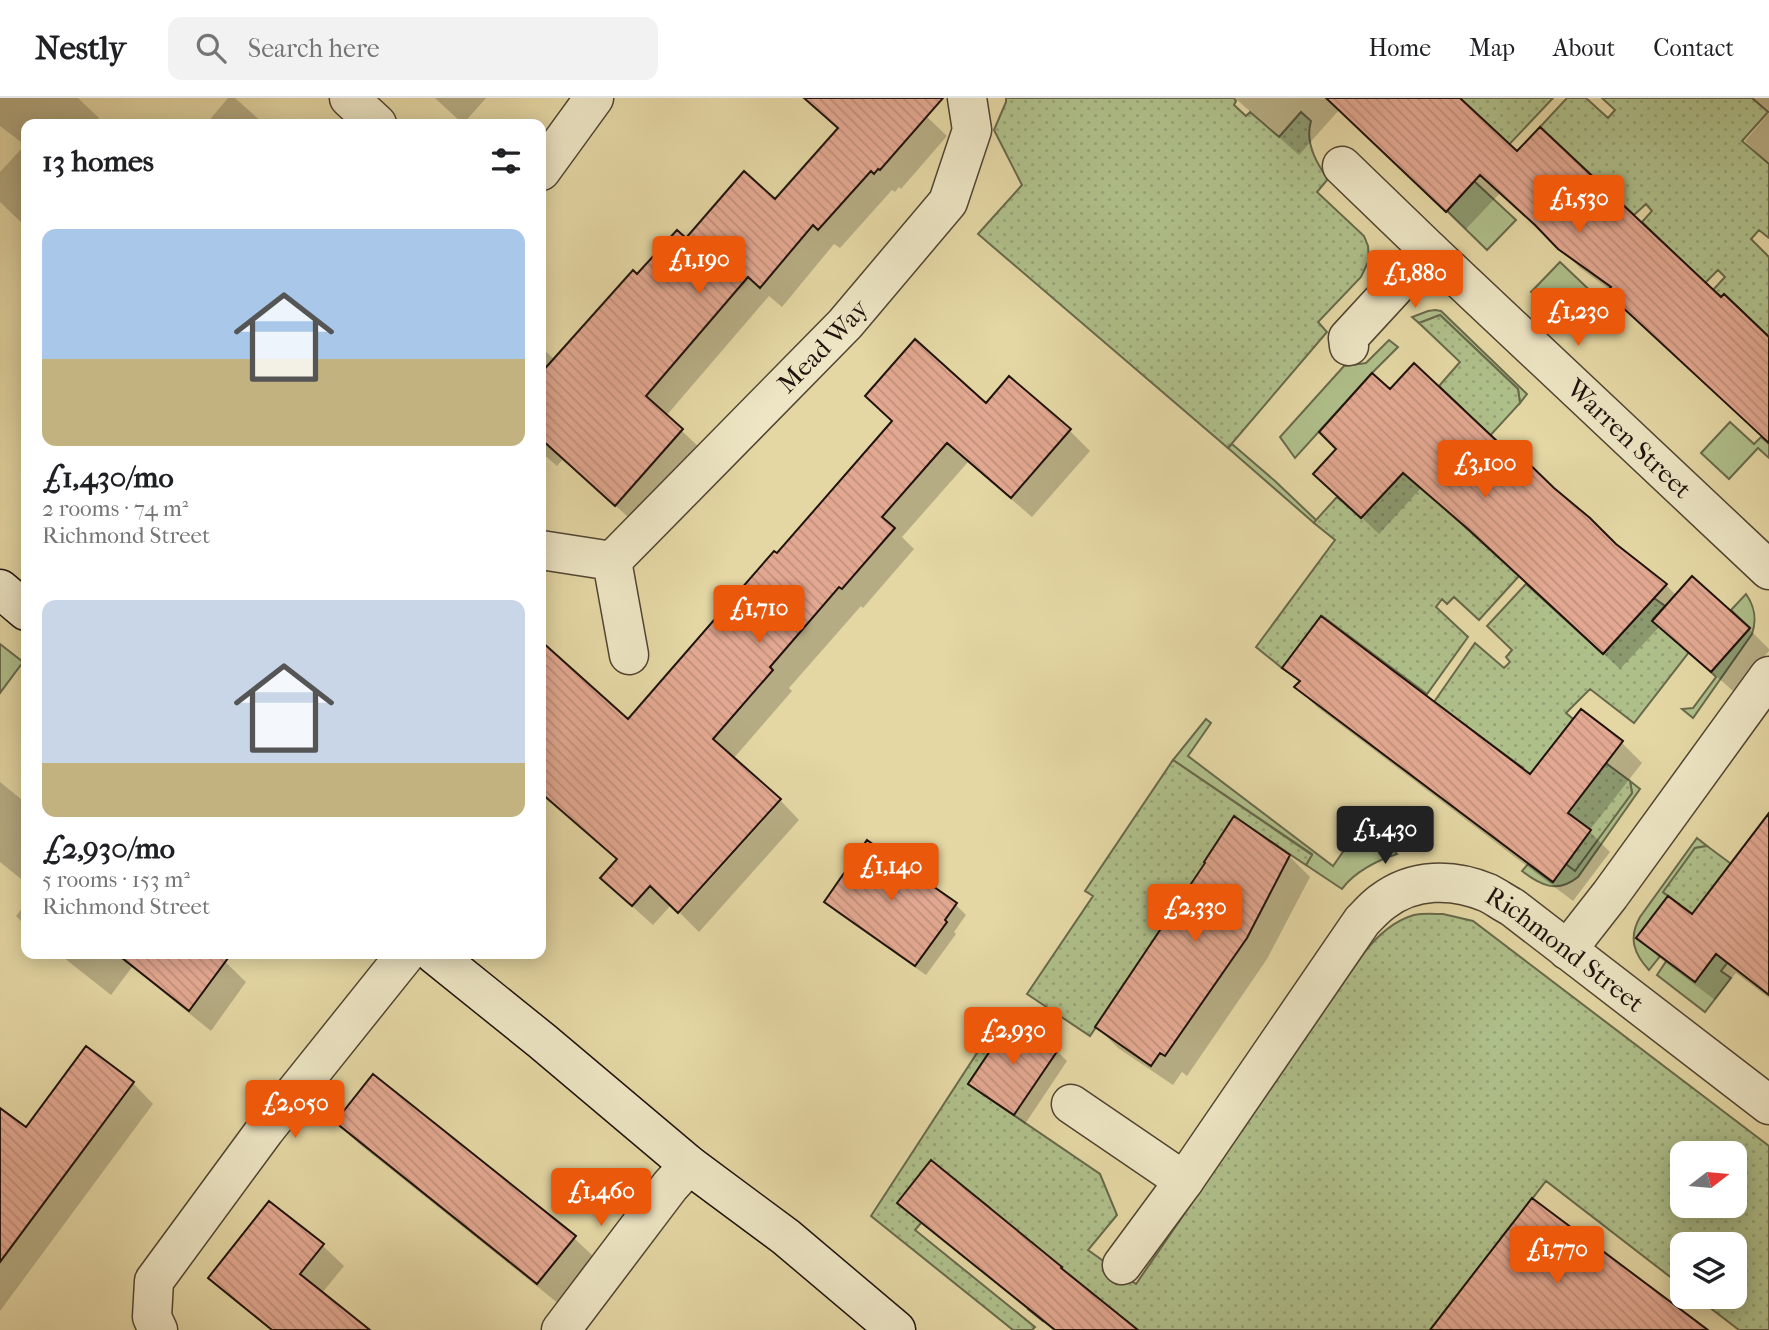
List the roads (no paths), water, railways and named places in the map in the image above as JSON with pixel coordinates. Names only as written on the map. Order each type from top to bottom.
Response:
[{"type":"street","points":[[349,98],[372,119]]},
{"type":"street","points":[[546,164],[594,98]]},
{"type":"street","name":"Mead Way","points":[[612,561],[845,324],[948,202],[972,131],[967,98]]},
{"type":"street","name":"Warren Street","points":[[1342,166],[1769,570]]},
{"type":"street","points":[[1349,346],[1349,338],[1429,250]]},
{"type":"street","points":[[546,551],[612,561],[629,655]]},
{"type":"street","points":[[0,589],[21,607]]},
{"type":"street","points":[[1567,950],[1769,676]]},
{"type":"street","name":"Richmond Street","points":[[1122,1265],[1184,1181],[1362,921],[1382,901],[1423,883],[1464,885],[1489,893],[1512,907],[1769,1105]]},
{"type":"street","points":[[158,1330],[152,1317],[154,1281],[265,1130],[402,959]]},
{"type":"street","points":[[440,959],[690,1165],[786,1237],[896,1330]]},
{"type":"street","points":[[1071,1104],[1184,1181]]},
{"type":"street","points":[[561,1330],[670,1186],[690,1165]]}]
